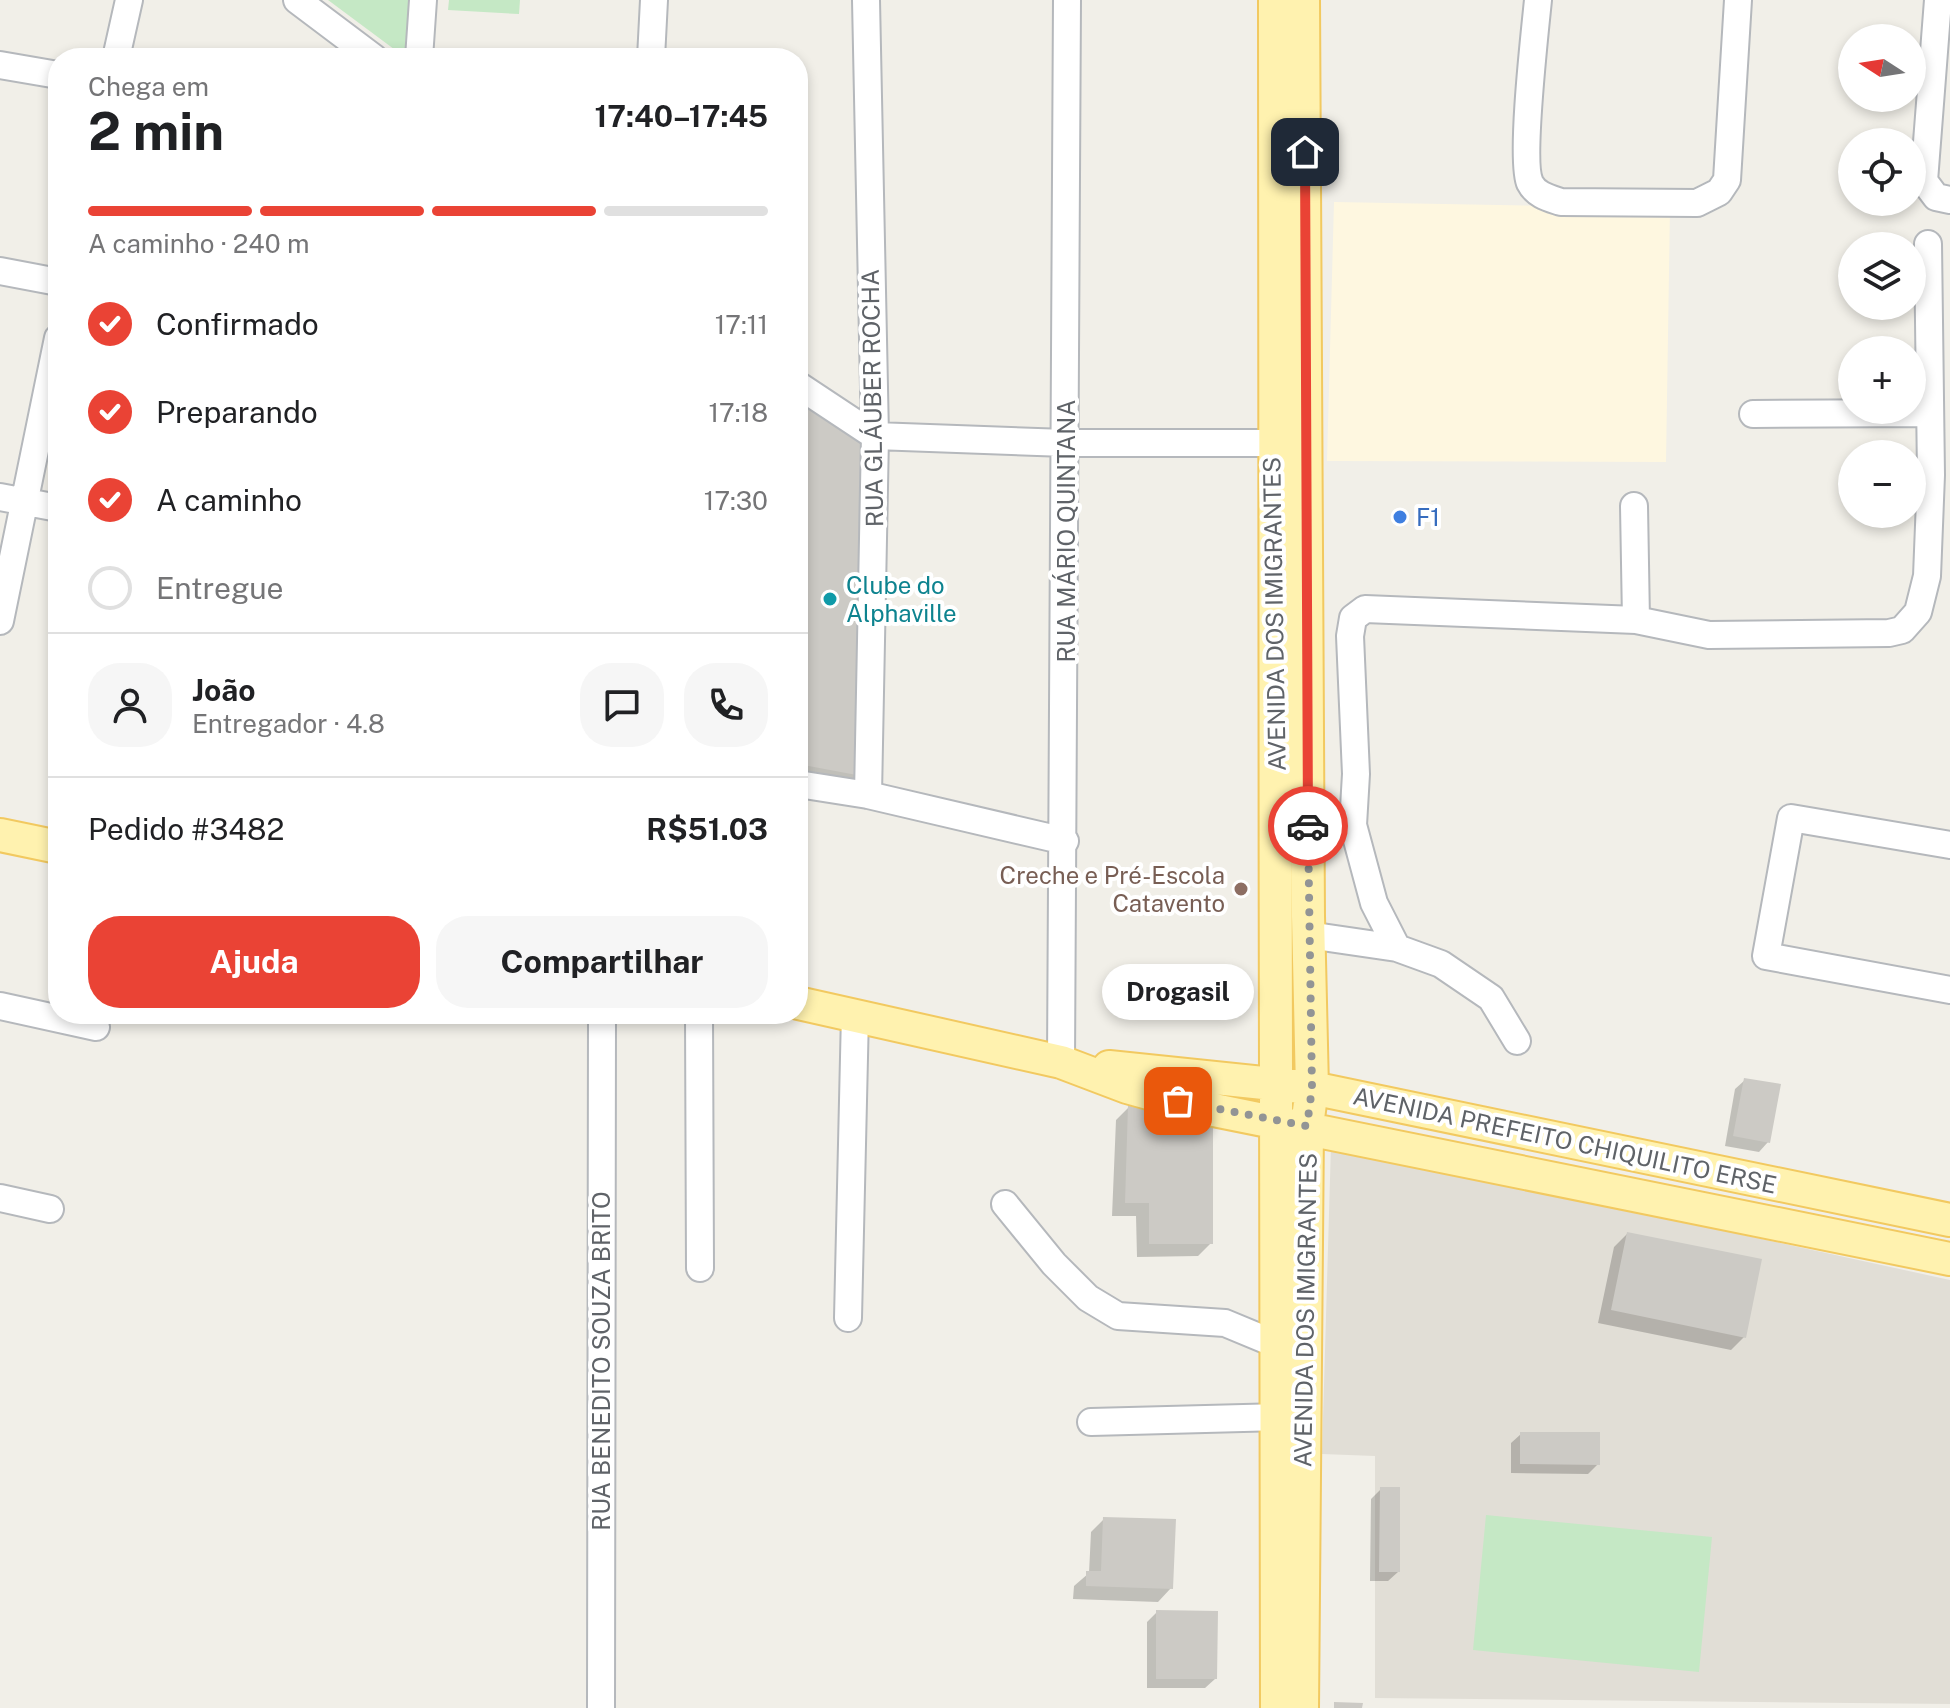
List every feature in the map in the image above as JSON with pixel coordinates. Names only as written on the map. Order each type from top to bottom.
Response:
[{"type":"main road","name":"AVENIDA DOS IMIGRANTES","points":[[1275,0],[1272,443],[1277,1083],[1292,1125],[1291,1415],[1302,1708]]},
{"type":"main road","name":"AVENIDA DOS IMIGRANTES","points":[[1277,1708],[1291,1415],[1278,1345],[1292,1125],[1312,1088],[1308,935],[1303,0]]},
{"type":"main road","points":[[1273,573],[1308,573]]},
{"type":"main road","points":[[0,835],[48,845]]},
{"type":"main road","name":"AVENIDA PREFEITO CHIQUILITO ERSE","points":[[808,1005],[1071,1065],[1157,1096],[1950,1259]]},
{"type":"main road","name":"AVENIDA PREFEITO CHIQUILITO ERSE","points":[[1071,1065],[1312,1088],[1950,1220]]},
{"type":"street","points":[[118,48],[129,0]]},
{"type":"street","points":[[297,0],[361,48]]},
{"type":"street","points":[[420,48],[423,0]]},
{"type":"street","points":[[652,48],[654,0]]},
{"type":"street","name":"RUA GLÁUBER ROCHA","points":[[866,0],[875,436],[868,795]]},
{"type":"street","name":"RUA MÁRIO QUINTANA","points":[[1067,0],[1065,841],[1071,1065]]},
{"type":"street","points":[[1538,0],[1527,175],[1530,184],[1546,197],[1586,203],[1697,203],[1719,192],[1727,180],[1738,0]]},
{"type":"street","points":[[1938,0],[1924,181],[1936,197],[1950,200]]},
{"type":"street","points":[[0,65],[48,73]]},
{"type":"street","points":[[1397,948],[1374,903],[1353,825],[1355,733],[1350,636],[1353,618],[1365,609],[1636,620],[1709,635],[1889,633],[1902,630],[1918,612],[1927,576],[1930,413],[1928,244]]},
{"type":"street","points":[[0,271],[48,280]]},
{"type":"street","points":[[0,621],[48,389]]},
{"type":"street","points":[[808,392],[875,436],[1066,443],[1272,443]]},
{"type":"street","points":[[1753,414],[1930,413]]},
{"type":"street","points":[[0,497],[48,506]]},
{"type":"street","points":[[1634,506],[1636,620]]},
{"type":"street","points":[[808,786],[868,795],[1065,841]]},
{"type":"street","points":[[1950,845],[1791,818],[1766,956],[1950,990]]},
{"type":"street","points":[[1308,935],[1397,948],[1441,964],[1491,998],[1517,1041]]},
{"type":"street","points":[[0,1006],[48,1016]]},
{"type":"street","points":[[848,1318],[855,1014]]},
{"type":"street","points":[[82,1024],[96,1027]]},
{"type":"street","name":"RUA BENEDITO SOUZA BRITO","points":[[601,1708],[602,1024]]},
{"type":"street","points":[[699,1024],[700,1268]]},
{"type":"street","points":[[0,1198],[50,1209]]},
{"type":"street","points":[[1005,1204],[1054,1264],[1088,1298],[1118,1316],[1225,1323],[1278,1345]]},
{"type":"street","points":[[1091,1422],[1291,1415]]},
{"type":"shaded area","points":[[1334,202],[1670,208],[1666,462],[1327,461]]},
{"type":"shaded area","points":[[1331,1145],[1950,1280],[1950,1704],[1375,1698],[1375,1456],[1322,1454]]},
{"type":"green space","points":[[328,0],[417,0],[413,48],[393,48]]},
{"type":"green space","points":[[449,0],[520,0],[519,14],[448,10]]},
{"type":"green space","points":[[1486,1515],[1712,1537],[1699,1672],[1473,1650]]},
{"type":"building","name":"Clube do Alphaville","points":[[808,397],[861,434],[862,776],[808,766]]},
{"type":"building","points":[[1744,1078],[1781,1084],[1770,1143],[1733,1136]]},
{"type":"building","points":[[1128,1105],[1213,1124],[1213,1244],[1149,1244],[1149,1203],[1125,1203]]},
{"type":"building","points":[[1627,1232],[1762,1259],[1746,1338],[1611,1310]]},
{"type":"building","points":[[1520,1432],[1600,1432],[1600,1465],[1520,1464]]},
{"type":"building","points":[[1380,1487],[1400,1487],[1400,1572],[1379,1572]]},
{"type":"building","points":[[1103,1517],[1176,1519],[1173,1589],[1086,1586],[1086,1571],[1101,1571]]},
{"type":"building","points":[[1156,1610],[1218,1611],[1217,1679],[1156,1679]]},
{"type":"building","points":[[1334,1702],[1363,1703],[1362,1708],[1334,1708]]},
{"type":"way so far","points":[[1178,1101],[1277,1123],[1307,1126],[1312,1088],[1308,826]]},
{"type":"place","name":"F1","points":[[1400,517]]},
{"type":"place","name":"Clube do Alphaville","points":[[830,599]]},
{"type":"place","name":"Creche e Pré-Escola Catavento","points":[[1241,889]]},
{"type":"place","name":"Drogasil","points":[[1178,1101]]},
{"type":"route","points":[[1305,152],[1308,826]]}]
